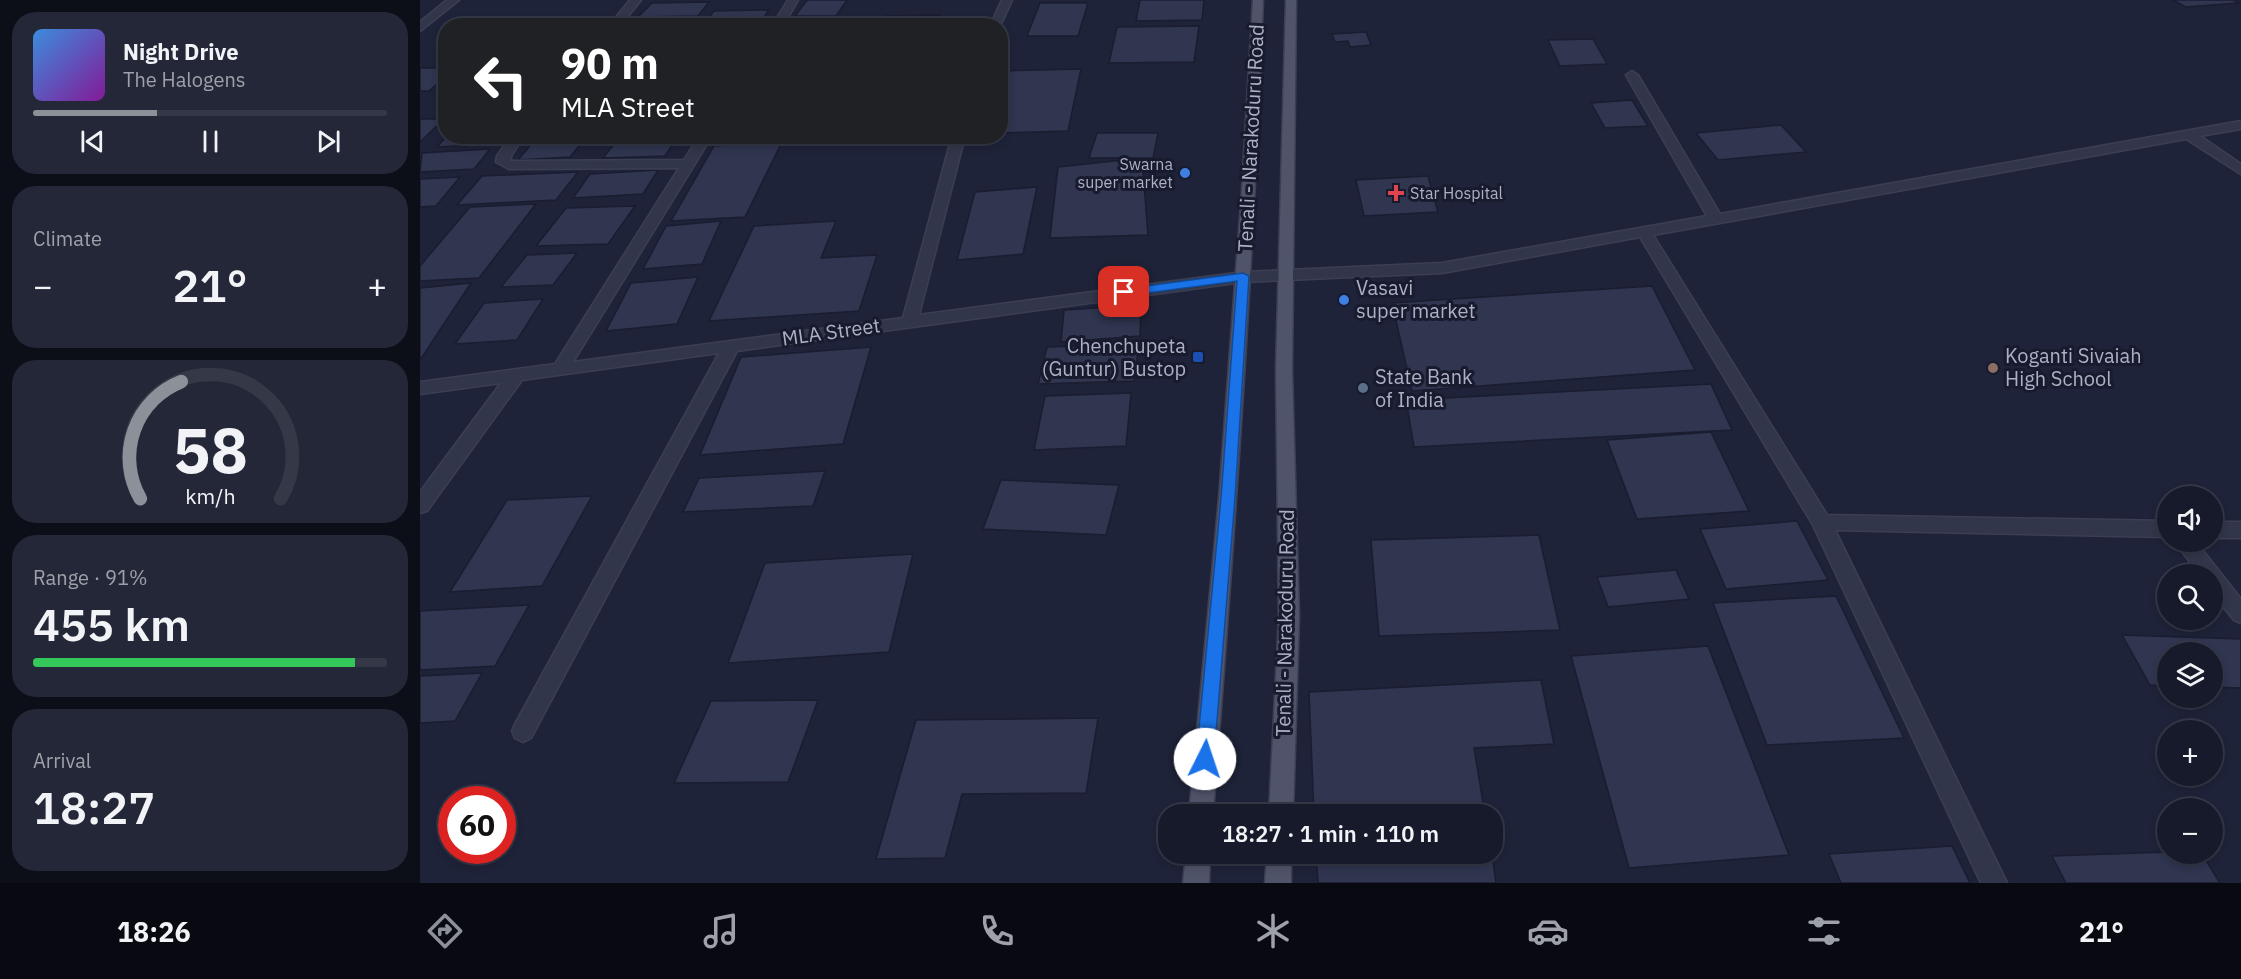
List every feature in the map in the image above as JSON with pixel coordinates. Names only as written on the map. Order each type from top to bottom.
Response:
[{"type":"main road","name":"Tenali - Narakoduru Road","points":[[1202,804],[1228,498],[1258,0]]},
{"type":"main road","name":"Tenali - Narakoduru Road","points":[[1281,804],[1289,616],[1284,370],[1291,0]]},
{"type":"main road","points":[[1196,883],[1197,864]]},
{"type":"main road","points":[[1278,883],[1279,864]]},
{"type":"street","points":[[420,28],[454,0]]},
{"type":"street","points":[[621,18],[636,0]]},
{"type":"street","points":[[782,18],[793,0]]},
{"type":"street","points":[[999,18],[1007,0]]},
{"type":"street","points":[[1632,75],[1716,220]]},
{"type":"street","name":"MLA Street","points":[[420,388],[1243,276],[1442,268],[2241,125]]},
{"type":"street","points":[[2189,135],[2241,170]]},
{"type":"street","points":[[512,144],[504,156],[503,162],[509,165],[688,164]]},
{"type":"street","points":[[561,368],[701,144]]},
{"type":"street","points":[[910,321],[957,144]]},
{"type":"street","points":[[1645,233],[1821,522],[1994,883]]},
{"type":"street","points":[[523,731],[732,345]]},
{"type":"street","points":[[420,506],[517,374]]},
{"type":"street","points":[[1821,522],[2157,529]]},
{"type":"street","points":[[2223,530],[2241,530]]},
{"type":"street","points":[[2193,552],[2202,564]]},
{"type":"street","points":[[2223,591],[2241,614]]},
{"type":"building","points":[[807,0],[847,0],[836,16],[795,16]]},
{"type":"building","points":[[1140,0],[1204,0],[1202,20],[1136,21]]},
{"type":"building","points":[[2173,0],[2233,0],[2239,3],[2186,7]]},
{"type":"building","points":[[709,2],[698,16],[638,17],[652,3]]},
{"type":"building","points":[[1040,3],[1088,3],[1078,36],[1027,36]]},
{"type":"building","points":[[769,10],[764,18],[708,18],[714,11]]},
{"type":"building","points":[[941,15],[940,18],[884,18],[885,16]]},
{"type":"building","points":[[1199,26],[1194,62],[1109,63],[1117,27]]},
{"type":"building","points":[[1366,32],[1371,45],[1350,47],[1348,41],[1335,42],[1332,34]]},
{"type":"building","points":[[1593,39],[1607,64],[1560,66],[1548,40]]},
{"type":"building","points":[[420,68],[438,68],[438,83],[429,91],[420,91]]},
{"type":"building","points":[[1081,69],[1068,131],[1008,133],[1008,71]]},
{"type":"building","points":[[1632,100],[1648,126],[1605,128],[1591,103]]},
{"type":"building","points":[[420,119],[438,119],[438,125],[420,142]]},
{"type":"building","points":[[1781,125],[1806,152],[1718,160],[1696,133]]},
{"type":"building","points":[[1097,133],[1158,133],[1153,158],[1089,158]]},
{"type":"building","points":[[440,144],[495,144],[437,147]]},
{"type":"building","points":[[531,144],[581,144],[570,157],[518,160]]},
{"type":"building","points":[[614,144],[673,144],[665,156],[603,158]]},
{"type":"building","points":[[781,144],[745,217],[671,221],[714,146]]},
{"type":"building","points":[[490,149],[474,169],[420,172],[422,153]]},
{"type":"building","points":[[1142,158],[1148,235],[1050,238],[1058,167]]},
{"type":"building","points":[[658,170],[643,194],[573,198],[590,174]]},
{"type":"building","points":[[578,172],[556,200],[457,205],[482,176]]},
{"type":"building","points":[[1428,176],[1438,212],[1364,216],[1356,180]]},
{"type":"building","points":[[460,177],[436,206],[420,207],[420,179]]},
{"type":"building","points":[[1037,187],[1023,254],[957,260],[975,192]]},
{"type":"building","points":[[536,204],[479,278],[420,281],[420,266],[470,207]]},
{"type":"building","points":[[635,206],[608,244],[536,246],[566,208]]},
{"type":"building","points":[[721,221],[702,264],[643,269],[666,226]]},
{"type":"building","points":[[836,221],[821,258],[877,255],[859,311],[709,321],[754,226]]},
{"type":"building","points":[[577,253],[553,285],[501,287],[527,255]]},
{"type":"building","points":[[698,277],[677,324],[606,331],[631,283]]},
{"type":"building","points":[[471,283],[420,360],[420,288]]},
{"type":"building","points":[[1652,286],[1695,370],[1412,391],[1392,303]]},
{"type":"building","points":[[543,299],[517,340],[455,344],[484,303]]},
{"type":"building","points":[[1141,305],[1140,336],[1061,342],[1064,310]]},
{"type":"building","points":[[1139,344],[1134,381],[1038,384],[1047,347]]},
{"type":"building","points":[[871,347],[843,444],[700,455],[741,357]]},
{"type":"building","points":[[1711,384],[1732,430],[1414,447],[1406,400]]},
{"type":"building","points":[[1131,393],[1126,446],[1034,450],[1045,396]]},
{"type":"building","points":[[1711,432],[1749,511],[1637,519],[1607,440]]},
{"type":"building","points":[[825,471],[813,506],[683,512],[699,478]]},
{"type":"building","points":[[1001,480],[1119,485],[1106,535],[983,529]]},
{"type":"building","points":[[592,496],[542,586],[450,592],[507,500]]},
{"type":"building","points":[[1797,521],[1828,580],[1726,589],[1700,529]]},
{"type":"building","points":[[1539,535],[1560,630],[1379,636],[1371,540]]},
{"type":"building","points":[[913,554],[889,652],[728,663],[765,563]]},
{"type":"building","points":[[1676,570],[1689,599],[1608,607],[1597,577]]},
{"type":"building","points":[[1836,596],[1904,738],[1767,745],[1713,603]]},
{"type":"building","points":[[529,605],[495,666],[420,670],[420,611]]},
{"type":"building","points":[[2122,635],[2241,639],[2241,688],[2223,687],[2223,642],[2157,642],[2157,685],[2150,685]]},
{"type":"building","points":[[1708,646],[1789,855],[1629,868],[1571,656]]},
{"type":"building","points":[[482,673],[455,721],[420,723],[420,676]]},
{"type":"building","points":[[1541,680],[1554,744],[1474,748],[1483,804],[1314,804],[1309,692]]},
{"type":"building","points":[[818,700],[788,782],[674,783],[711,701]]},
{"type":"building","points":[[1098,718],[1086,793],[962,794],[945,858],[876,859],[916,720]]},
{"type":"building","points":[[1952,846],[1970,883],[1841,883],[1829,854]]},
{"type":"building","points":[[2157,852],[2157,864],[2208,864],[2220,883],[2066,883],[2052,856]]},
{"type":"building","points":[[1317,864],[1493,864],[1496,883],[1318,883]]},
{"type":"place","name":"Swarna super market","points":[[1185,173]]},
{"type":"place","name":"Star Hospital","points":[[1396,193]]},
{"type":"place","name":"Vasavi super market","points":[[1344,300]]},
{"type":"place","name":"Chenchupeta (Guntur) Bustop","points":[[1198,357]]},
{"type":"place","name":"Koganti Sivaiah High School","points":[[1993,368]]},
{"type":"place","name":"State Bank of India","points":[[1363,388]]},
{"type":"route","points":[[1124,292],[1243,276],[1228,498],[1205,759]]}]
